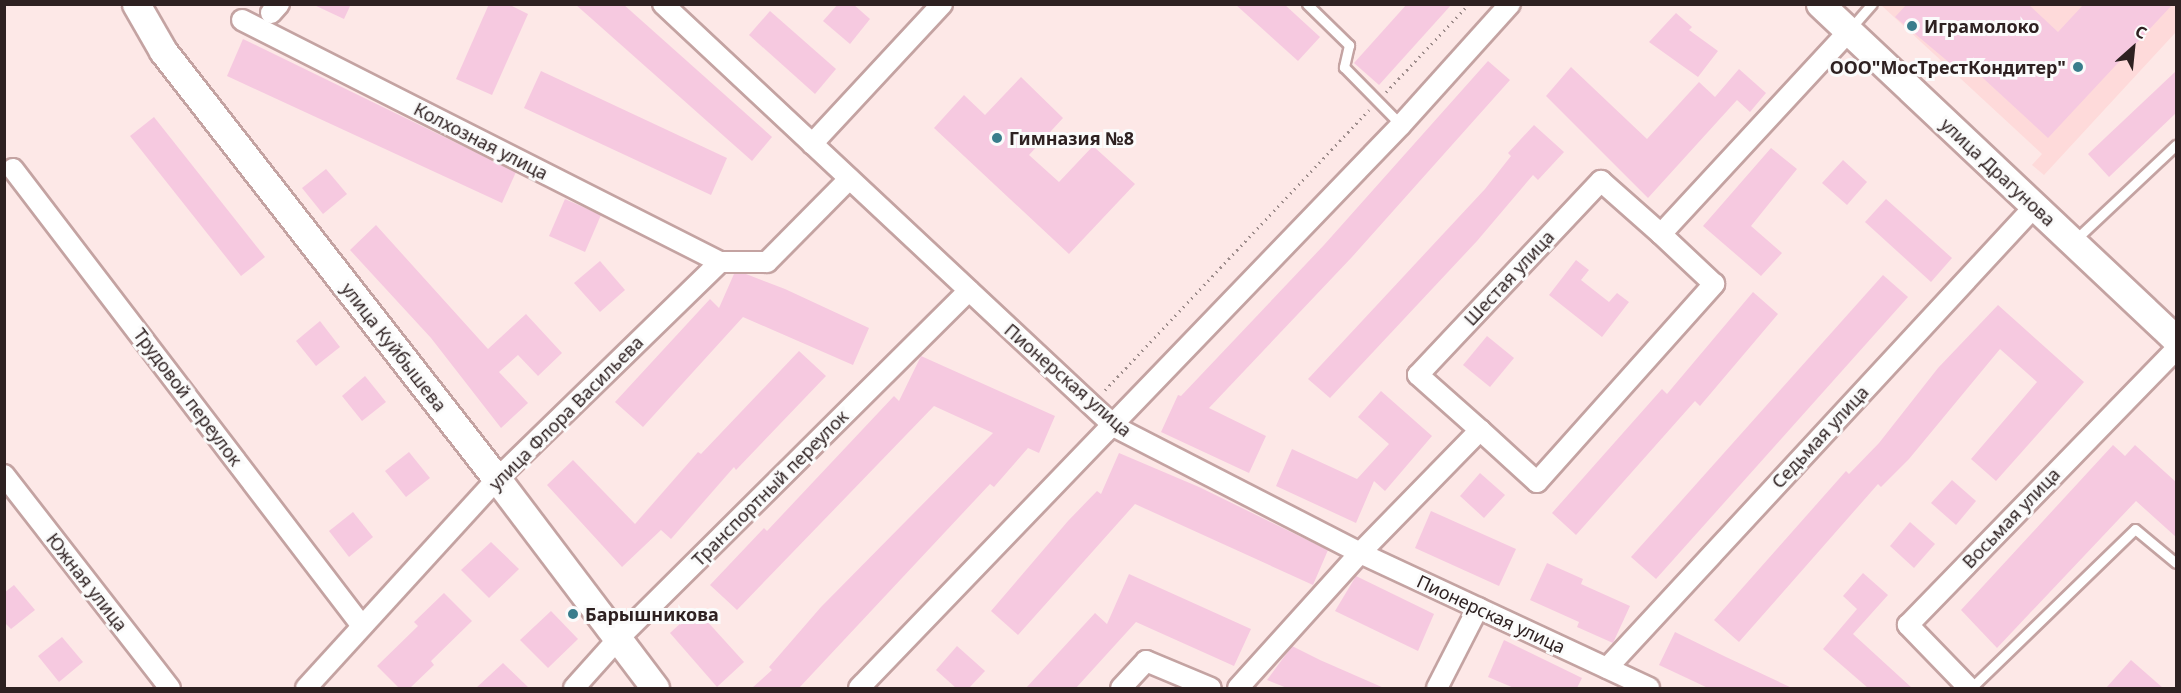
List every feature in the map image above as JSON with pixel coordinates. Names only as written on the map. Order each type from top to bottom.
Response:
[{"type":"street","name":"улица Куйбышева","points":[[136,4],[163,51],[497,479],[655,688]]},
{"type":"street","name":"Пионерская улица","points":[[663,4],[1115,427],[1360,553],[1649,688]]},
{"type":"street","points":[[812,144],[942,4]]},
{"type":"street","points":[[859,688],[1115,427],[1401,126],[1510,4]]},
{"type":"street","name":"улица Драгунова","points":[[1820,4],[2176,340]]},
{"type":"street","name":"Колхозная улица","points":[[242,20],[720,262]]},
{"type":"street","points":[[1661,234],[1849,31]]},
{"type":"street","name":"Трудовой переулок","points":[[13,169],[362,626]]},
{"type":"street","points":[[720,262],[767,262],[849,179]]},
{"type":"street","name":"Шестая улица","points":[[1601,180],[1661,234],[1714,284],[1538,482],[1418,375],[1601,180]]},
{"type":"street","name":"Седьмая улица","points":[[1607,668],[2034,207]]},
{"type":"street","name":"улица Флора Васильева","points":[[306,688],[497,479],[720,262]]},
{"type":"street","name":"Транспортный переулок","points":[[574,688],[617,640],[969,291]]},
{"type":"street","name":"Восьмая улица","points":[[1970,688],[1908,625],[2176,349]]},
{"type":"street","points":[[1238,688],[1360,553],[1480,430]]},
{"type":"street","name":"Южная улица","points":[[4,475],[170,688]]},
{"type":"street","points":[[1437,688],[1478,608]]},
{"type":"street","points":[[1121,688],[1146,661],[1211,688]]},
{"type":"lane","points":[[1307,4],[1349,45],[1344,67],[1401,126]]},
{"type":"lane","points":[[1849,31],[1872,4]]},
{"type":"lane","points":[[2072,242],[2176,145]]},
{"type":"lane","points":[[1970,688],[2135,529],[2176,563]]},
{"type":"path","points":[[1105,390],[1469,4]]},
{"type":"shaded area","points":[[1881,5],[2176,5],[2176,32],[2044,175],[2032,165],[2042,154]]},
{"type":"building","points":[[312,4],[351,4],[344,19]]},
{"type":"building","points":[[489,4],[508,4],[528,14],[492,95],[456,79]]},
{"type":"building","points":[[575,4],[623,4],[772,137],[752,161]]},
{"type":"building","points":[[838,4],[853,4],[870,19],[850,44],[823,21]]},
{"type":"building","points":[[1235,4],[1284,4],[1320,37],[1298,61]]},
{"type":"building","points":[[1407,4],[1452,4],[1379,85],[1354,63]]},
{"type":"building","points":[[1907,4],[2028,4],[2058,32],[2084,4],[2173,4],[2048,138],[1971,67],[1964,75],[1895,17]]},
{"type":"building","points":[[770,11],[836,69],[815,94],[749,35]]},
{"type":"building","points":[[1676,13],[1692,27],[1689,30],[1718,51],[1698,77],[1649,42]]},
{"type":"building","points":[[243,39],[516,172],[502,203],[227,76]]},
{"type":"building","points":[[1488,61],[1510,80],[1352,257],[1209,408],[1266,436],[1249,473],[1161,432],[1178,395],[1181,396],[1324,245]]},
{"type":"building","points":[[1571,67],[1647,139],[1699,82],[1715,97],[1739,69],[1766,93],[1750,112],[1737,100],[1648,198],[1546,96]]},
{"type":"building","points":[[541,71],[727,158],[711,195],[524,108]]},
{"type":"building","points":[[2176,71],[2176,113],[2109,177],[2088,154]]},
{"type":"building","points":[[1021,77],[1063,118],[1029,155],[1059,182],[1093,146],[1135,184],[1069,254],[934,128],[964,95],[985,115]]},
{"type":"building","points":[[154,117],[265,257],[241,276],[130,136]]},
{"type":"building","points":[[1534,125],[1564,152],[1538,180],[1533,175],[1477,241],[1330,398],[1308,379],[1485,189],[1511,156],[1508,153]]},
{"type":"building","points":[[1771,148],[1797,169],[1751,226],[1782,253],[1761,276],[1703,226]]},
{"type":"building","points":[[1843,160],[1867,182],[1847,205],[1822,183]]},
{"type":"building","points":[[326,169],[347,194],[323,214],[302,188]]},
{"type":"building","points":[[565,199],[601,215],[585,252],[549,236]]},
{"type":"building","points":[[1886,199],[1952,258],[1931,282],[1865,222]]},
{"type":"building","points":[[376,225],[488,349],[526,314],[562,353],[538,376],[518,355],[499,372],[528,403],[501,428],[431,338],[350,250]]},
{"type":"building","points":[[1576,260],[1589,270],[1581,280],[1609,302],[1617,293],[1629,302],[1602,337],[1549,295]]},
{"type":"building","points":[[600,261],[625,290],[600,312],[574,283]]},
{"type":"building","points":[[734,274],[746,274],[785,289],[869,328],[853,365],[743,317],[643,427],[615,402],[710,299],[719,308]]},
{"type":"building","points":[[1883,275],[1908,297],[1656,579],[1631,557]]},
{"type":"building","points":[[1753,292],[1778,314],[1700,406],[1695,401],[1576,535],[1552,513],[1662,389],[1667,394]]},
{"type":"building","points":[[1998,305],[2084,382],[1996,481],[1971,459],[2037,382],[2000,349],[1909,459],[1881,487],[1878,484],[1739,642],[1714,620],[1846,471],[1849,474],[1879,443],[1938,368]]},
{"type":"building","points":[[320,321],[340,347],[316,366],[296,341]]},
{"type":"building","points":[[1487,336],[1514,358],[1490,387],[1463,365]]},
{"type":"building","points":[[799,351],[826,376],[736,470],[734,467],[671,539],[661,530],[622,567],[547,485],[573,460],[635,524],[698,452],[701,454]]},
{"type":"building","points":[[921,356],[1055,416],[1039,453],[1028,448],[994,487],[990,484],[799,688],[752,688],[772,670],[769,667],[821,607],[993,433],[934,406],[737,610],[710,585],[764,528],[767,531],[894,396],[899,401]]},
{"type":"building","points":[[365,376],[386,402],[362,421],[342,396]]},
{"type":"building","points":[[1381,391],[1432,436],[1385,491],[1374,481],[1356,523],[1276,486],[1292,449],[1357,479],[1389,444],[1358,417]]},
{"type":"building","points":[[2113,445],[2125,456],[2135,445],[2176,482],[2176,537],[2136,501],[1997,648],[1961,610]]},
{"type":"building","points":[[409,452],[430,478],[406,497],[385,471]]},
{"type":"building","points":[[1119,453],[1199,487],[1328,550],[1313,585],[1135,504],[1018,635],[991,611],[1068,521],[1097,491],[1101,494]]},
{"type":"building","points":[[1480,473],[1505,495],[1484,518],[1460,496]]},
{"type":"building","points":[[1952,480],[1976,501],[1956,525],[1931,503]]},
{"type":"building","points":[[1431,511],[1516,549],[1499,586],[1415,548]]},
{"type":"building","points":[[353,512],[373,537],[349,557],[329,531]]},
{"type":"building","points":[[1910,522],[1935,544],[1914,568],[1890,546]]},
{"type":"building","points":[[491,542],[519,569],[489,598],[461,570]]},
{"type":"building","points":[[1547,563],[1583,579],[1581,584],[1630,606],[1613,643],[1577,627],[1579,622],[1530,600]]},
{"type":"building","points":[[1863,573],[1888,595],[1853,634],[1912,688],[1868,688],[1823,649],[1857,609],[1843,596]]},
{"type":"building","points":[[1129,574],[1251,629],[1234,666],[1136,622],[1076,688],[1026,688],[1095,613],[1107,624]]},
{"type":"building","points":[[1356,576],[1434,614],[1418,651],[1335,611]]},
{"type":"building","points":[[14,585],[35,610],[11,629],[4,622],[4,593]]},
{"type":"building","points":[[444,593],[472,621],[431,661],[434,665],[410,688],[399,688],[377,666],[418,626],[414,622]]},
{"type":"building","points":[[696,609],[744,662],[717,687],[670,633]]},
{"type":"building","points":[[551,611],[578,639],[548,668],[520,640]]},
{"type":"building","points":[[1675,632],[1792,688],[1708,688],[1659,665]]},
{"type":"building","points":[[62,637],[83,662],[59,682],[38,656]]},
{"type":"building","points":[[1504,640],[1582,678],[1577,688],[1514,688],[1488,677]]},
{"type":"building","points":[[957,646],[985,671],[969,688],[956,688],[936,670]]},
{"type":"building","points":[[1292,646],[1384,688],[1287,688],[1267,680]]},
{"type":"building","points":[[2131,660],[2163,688],[2106,688]]},
{"type":"building","points":[[503,663],[529,688],[476,688]]},
{"type":"place","name":"Играмолоко","points":[[1912,26]]},
{"type":"place","name":"ООО\"МосТрестКондитер\"","points":[[2078,67]]},
{"type":"place","name":"Гимназия №8","points":[[997,138]]},
{"type":"place","name":"Барышникова","points":[[573,614]]}]
